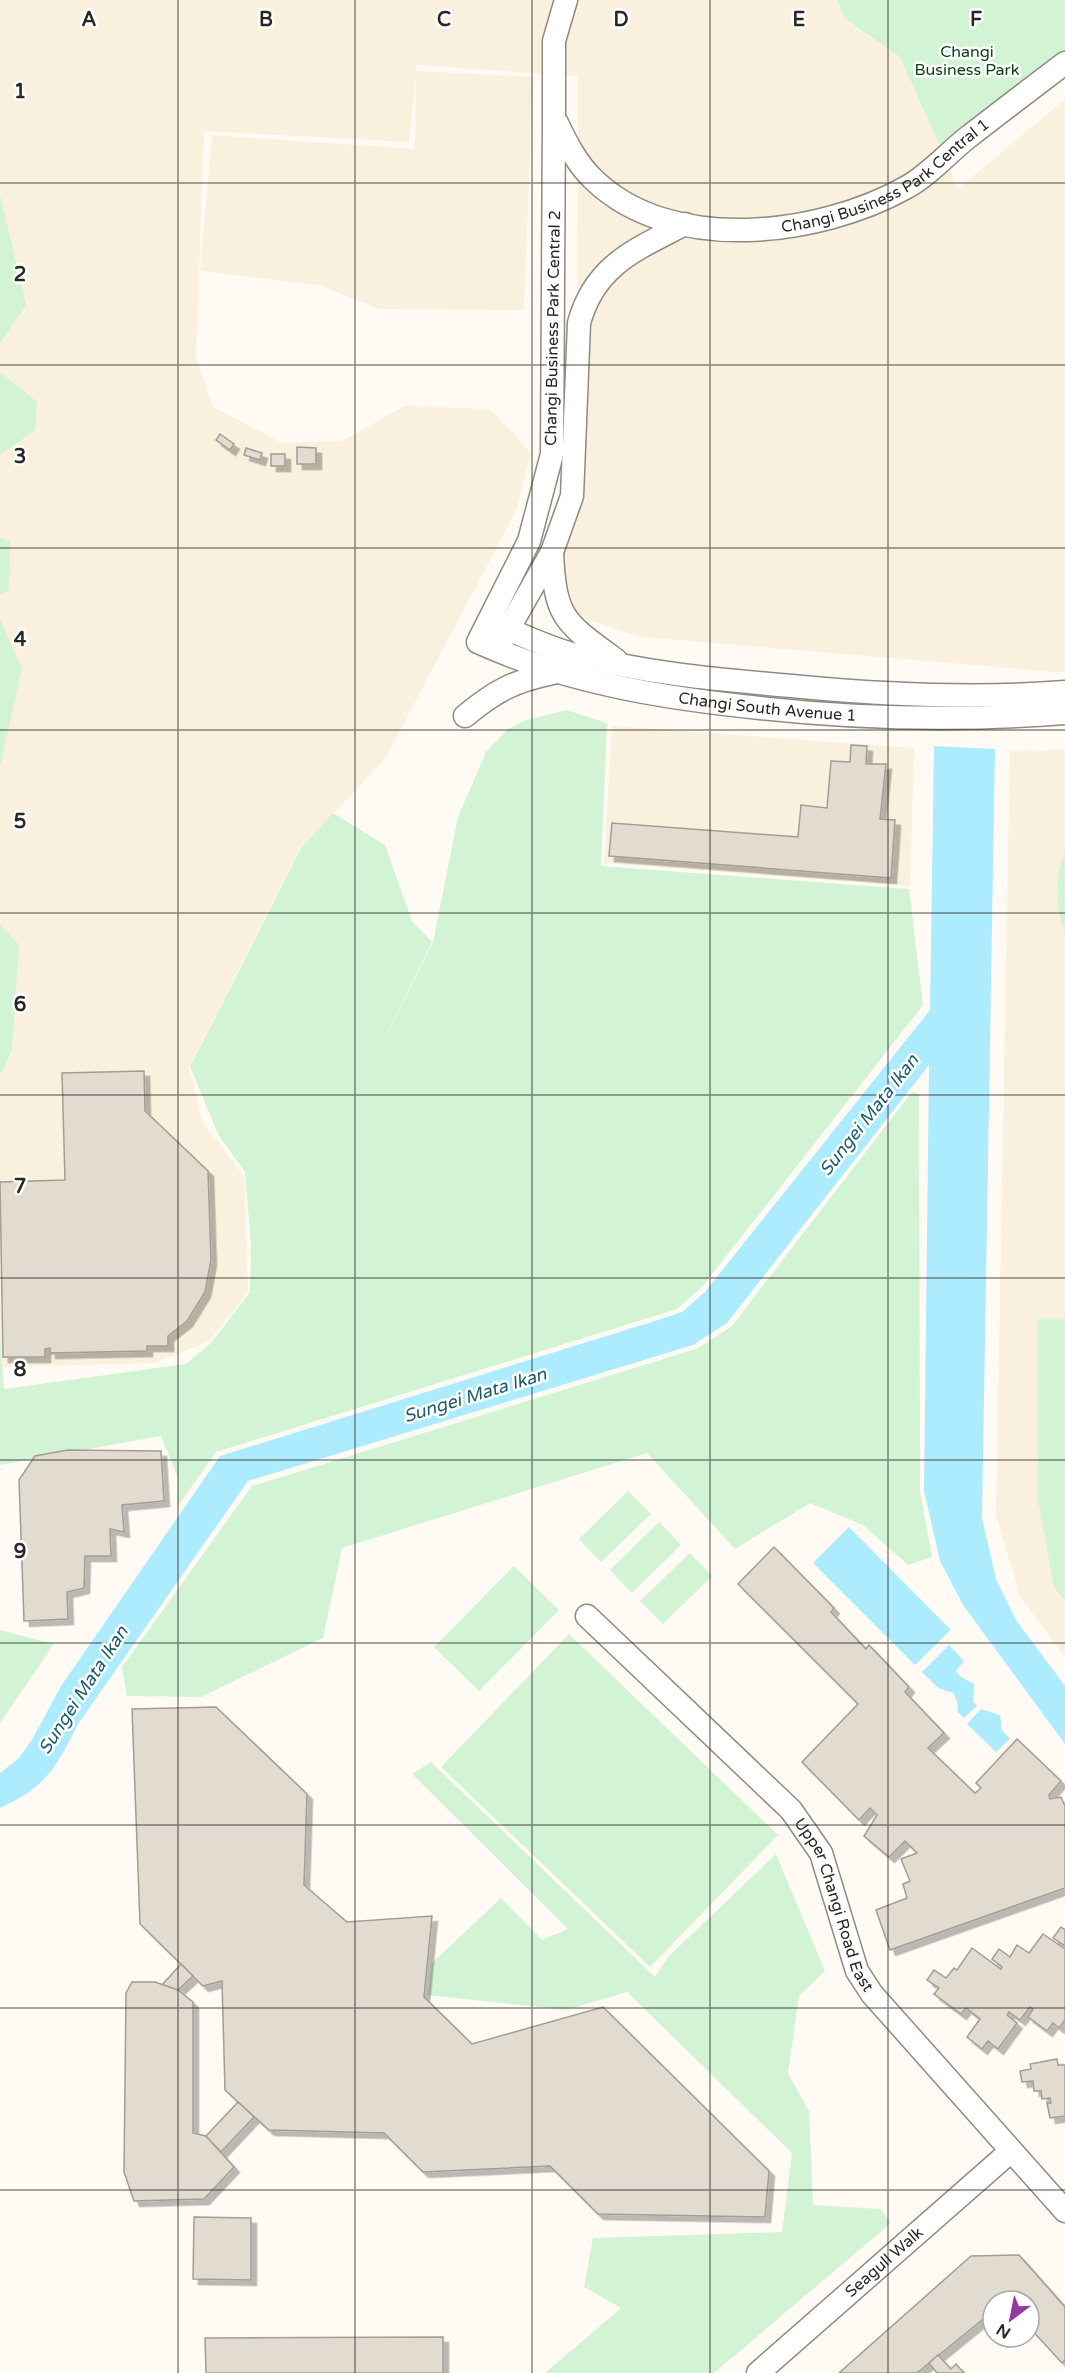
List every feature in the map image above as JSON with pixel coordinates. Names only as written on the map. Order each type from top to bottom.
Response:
[{"type":"street","name":"Changi Business Park Central 2","points":[[488,646],[529,541],[552,454],[554,40],[566,0]]},
{"type":"street","name":"Changi Business Park Central 1","points":[[554,116],[571,154],[594,180],[625,204],[654,218],[685,224],[732,230],[777,227],[812,223],[857,210],[909,186],[1065,63]]},
{"type":"street","name":"Changi Business Park Central 2","points":[[498,625],[552,552],[572,496],[579,323],[586,299],[597,282],[616,264],[685,224]]},
{"type":"street","name":"Changi South Avenue 1","points":[[552,552],[554,592],[562,612],[576,631],[624,667]]},
{"type":"street","name":"Changi South Avenue 1","points":[[498,625],[567,652],[624,667],[694,677],[892,695],[1012,695],[1065,692]]},
{"type":"street","name":"Changi South Avenue 1","points":[[488,646],[554,672],[688,701],[823,715],[998,717],[1065,713]]},
{"type":"street","points":[[465,716],[492,693],[510,684],[554,672]]},
{"type":"street","name":"Upper Changi Road East","points":[[587,1616],[791,1810],[821,1852],[857,1971],[872,1994],[1065,2211]]},
{"type":"street","name":"Seagull Walk","points":[[758,2373],[1011,2151]]},
{"type":"shaded area","points":[[0,0],[835,0],[845,20],[900,57],[958,189],[1065,99],[1065,672],[641,637],[577,616],[559,557],[577,501],[578,76],[416,65],[416,71],[533,77],[524,310],[380,309],[319,285],[200,271],[212,135],[415,149],[416,77],[409,142],[204,131],[196,358],[213,407],[282,443],[342,441],[405,406],[490,409],[531,453],[517,509],[385,759],[300,848],[189,1067],[203,1123],[244,1176],[248,1292],[209,1341],[154,1363],[0,1367]]},
{"type":"shaded area","points":[[612,726],[914,748],[910,886],[604,863]]},
{"type":"shaded area","points":[[1065,750],[1065,1657],[1020,1596],[996,1516],[1010,751]]},
{"type":"green space","name":"Changi Business Park","points":[[836,0],[1065,0],[1065,62],[944,156],[900,57],[845,19]]},
{"type":"green space","points":[[0,195],[26,305],[0,343]]},
{"type":"green space","points":[[0,372],[37,402],[35,430],[0,455]]},
{"type":"green space","points":[[0,538],[10,541],[9,590],[0,594]]},
{"type":"green space","points":[[0,619],[22,669],[0,766]]},
{"type":"green space","points":[[566,710],[607,723],[601,866],[909,889],[923,1005],[702,1287],[677,1309],[216,1452],[178,1506],[178,1478],[161,1436],[0,1465],[0,1338],[4,1389],[186,1364],[211,1343],[250,1292],[251,1244],[245,1172],[219,1136],[190,1067],[301,848],[333,813],[385,845],[412,921],[432,942],[366,1077],[433,942],[458,817],[486,752],[508,729],[526,720]]},
{"type":"green space","points":[[1065,852],[1065,932],[1059,912],[1058,882]]},
{"type":"green space","points":[[0,924],[19,945],[12,1050],[0,1075]]},
{"type":"green space","points":[[912,1092],[919,1094],[920,1492],[932,1557],[908,1565],[863,1525],[810,1503],[735,1549],[647,1453],[342,1548],[323,1638],[201,1697],[127,1696],[122,1667],[252,1486],[696,1349],[731,1327]]},
{"type":"green space","points":[[1038,1319],[1065,1319],[1065,1601],[1054,1587],[1038,1499]]},
{"type":"green space","points":[[628,1491],[651,1514],[601,1562],[579,1539]]},
{"type":"green space","points":[[659,1522],[681,1545],[632,1593],[610,1570]]},
{"type":"green space","points":[[690,1553],[712,1576],[663,1624],[640,1601]]},
{"type":"green space","points":[[514,1566],[559,1610],[479,1691],[434,1647]]},
{"type":"green space","points":[[0,1630],[54,1644],[0,1723]]},
{"type":"green space","points":[[569,1634],[778,1835],[650,1967],[441,1767]]},
{"type":"green space","points":[[431,1762],[655,1977],[668,1957],[776,1854],[825,1971],[799,1996],[788,2073],[809,2111],[813,2205],[881,2209],[891,2223],[714,2373],[545,2373],[621,2308],[584,2287],[593,2238],[782,2232],[792,2153],[627,1992],[566,2010],[428,1995],[432,1963],[501,1898],[542,1940],[568,1929],[412,1774]]},
{"type":"water","name":"Sungei Mata Ikan","points":[[934,746],[995,749],[982,1518],[996,1579],[1016,1620],[1065,1686],[1065,1744],[963,1605],[940,1561],[924,1491],[929,1065],[727,1323],[693,1345],[248,1481],[78,1724],[48,1775],[28,1792],[0,1808],[0,1773],[19,1758],[33,1738],[61,1686],[220,1456],[682,1312],[704,1293],[930,1010]]},
{"type":"water","points":[[849,1527],[951,1630],[915,1665],[813,1563]]},
{"type":"water","points":[[949,1645],[964,1661],[956,1671],[961,1677],[974,1684],[973,1701],[977,1706],[964,1718],[958,1712],[957,1700],[953,1693],[938,1688],[922,1672]]},
{"type":"water","points":[[981,1709],[1000,1715],[1002,1730],[1010,1739],[996,1752],[967,1724]]},
{"type":"building","points":[[220,434],[234,444],[230,450],[216,440]]},
{"type":"building","points":[[297,447],[316,448],[316,464],[297,464]]},
{"type":"building","points":[[246,448],[262,453],[260,460],[244,455]]},
{"type":"building","points":[[271,454],[285,454],[285,466],[271,466]]},
{"type":"building","points":[[851,745],[867,746],[866,764],[886,764],[880,819],[895,820],[891,878],[609,856],[612,823],[798,837],[801,805],[827,808],[831,761],[850,762]]},
{"type":"building","points":[[144,1071],[145,1111],[208,1171],[211,1260],[205,1292],[187,1321],[168,1336],[168,1346],[147,1346],[147,1351],[50,1353],[50,1348],[45,1349],[45,1357],[3,1357],[0,1182],[65,1180],[62,1073]]},
{"type":"building","points":[[68,1450],[161,1451],[164,1501],[122,1505],[124,1532],[110,1529],[111,1556],[85,1556],[84,1588],[67,1592],[68,1619],[24,1621],[19,1480],[35,1456]]},
{"type":"building","points":[[774,1547],[834,1608],[831,1612],[866,1649],[869,1645],[909,1687],[905,1692],[944,1733],[928,1748],[975,1793],[981,1788],[976,1783],[1017,1739],[1061,1781],[1049,1795],[1050,1799],[1061,1797],[1065,1806],[1065,1888],[890,1950],[876,1910],[907,1898],[903,1884],[910,1881],[901,1859],[917,1853],[905,1841],[889,1857],[864,1836],[877,1815],[870,1808],[859,1820],[802,1762],[858,1704],[738,1584]]},
{"type":"building","points":[[216,1707],[307,1794],[304,1885],[347,1922],[432,1916],[424,1997],[472,2044],[603,2007],[769,2171],[765,2217],[598,2214],[550,2166],[423,2172],[384,2133],[269,2130],[225,2090],[222,1981],[203,1986],[140,1924],[132,1709]]},
{"type":"building","points":[[1061,1927],[1065,1930],[1065,1946],[1053,1938]]},
{"type":"building","points":[[1043,1934],[1065,1949],[1065,2020],[1059,2028],[1053,2023],[1047,2031],[1028,2017],[1033,2009],[1030,2007],[1020,2020],[1009,2012],[1007,2015],[1017,2023],[998,2049],[988,2041],[982,2049],[967,2037],[980,2019],[966,2008],[961,2014],[934,1994],[939,1988],[927,1980],[934,1970],[946,1978],[954,1968],[957,1970],[972,1948],[1001,1969],[1002,1967],[992,1959],[999,1949],[1010,1957],[1017,1945],[1029,1953]]},
{"type":"building","points":[[181,1964],[193,1976],[178,1990],[162,1985]]},
{"type":"building","points":[[132,1982],[155,1982],[178,1990],[193,2002],[193,2133],[206,2136],[234,2167],[204,2199],[134,2201],[124,2172],[126,1993]]},
{"type":"building","points":[[1057,2059],[1058,2065],[1065,2065],[1065,2116],[1050,2118],[1047,2103],[1051,2103],[1050,2098],[1042,2099],[1041,2091],[1034,2091],[1033,2081],[1022,2082],[1020,2071],[1031,2069],[1030,2064]]},
{"type":"building","points":[[238,2102],[254,2117],[221,2152],[206,2136]]},
{"type":"building","points":[[194,2217],[251,2218],[251,2280],[193,2279]]},
{"type":"building","points":[[1019,2255],[1065,2307],[1065,2360],[1062,2363],[1041,2340],[1041,2289],[981,2289],[981,2321],[917,2373],[839,2373],[971,2256]]},
{"type":"building","points":[[443,2337],[443,2373],[206,2373],[205,2338]]},
{"type":"building","points":[[938,2355],[951,2369],[956,2364],[964,2373],[937,2373],[929,2363]]}]
